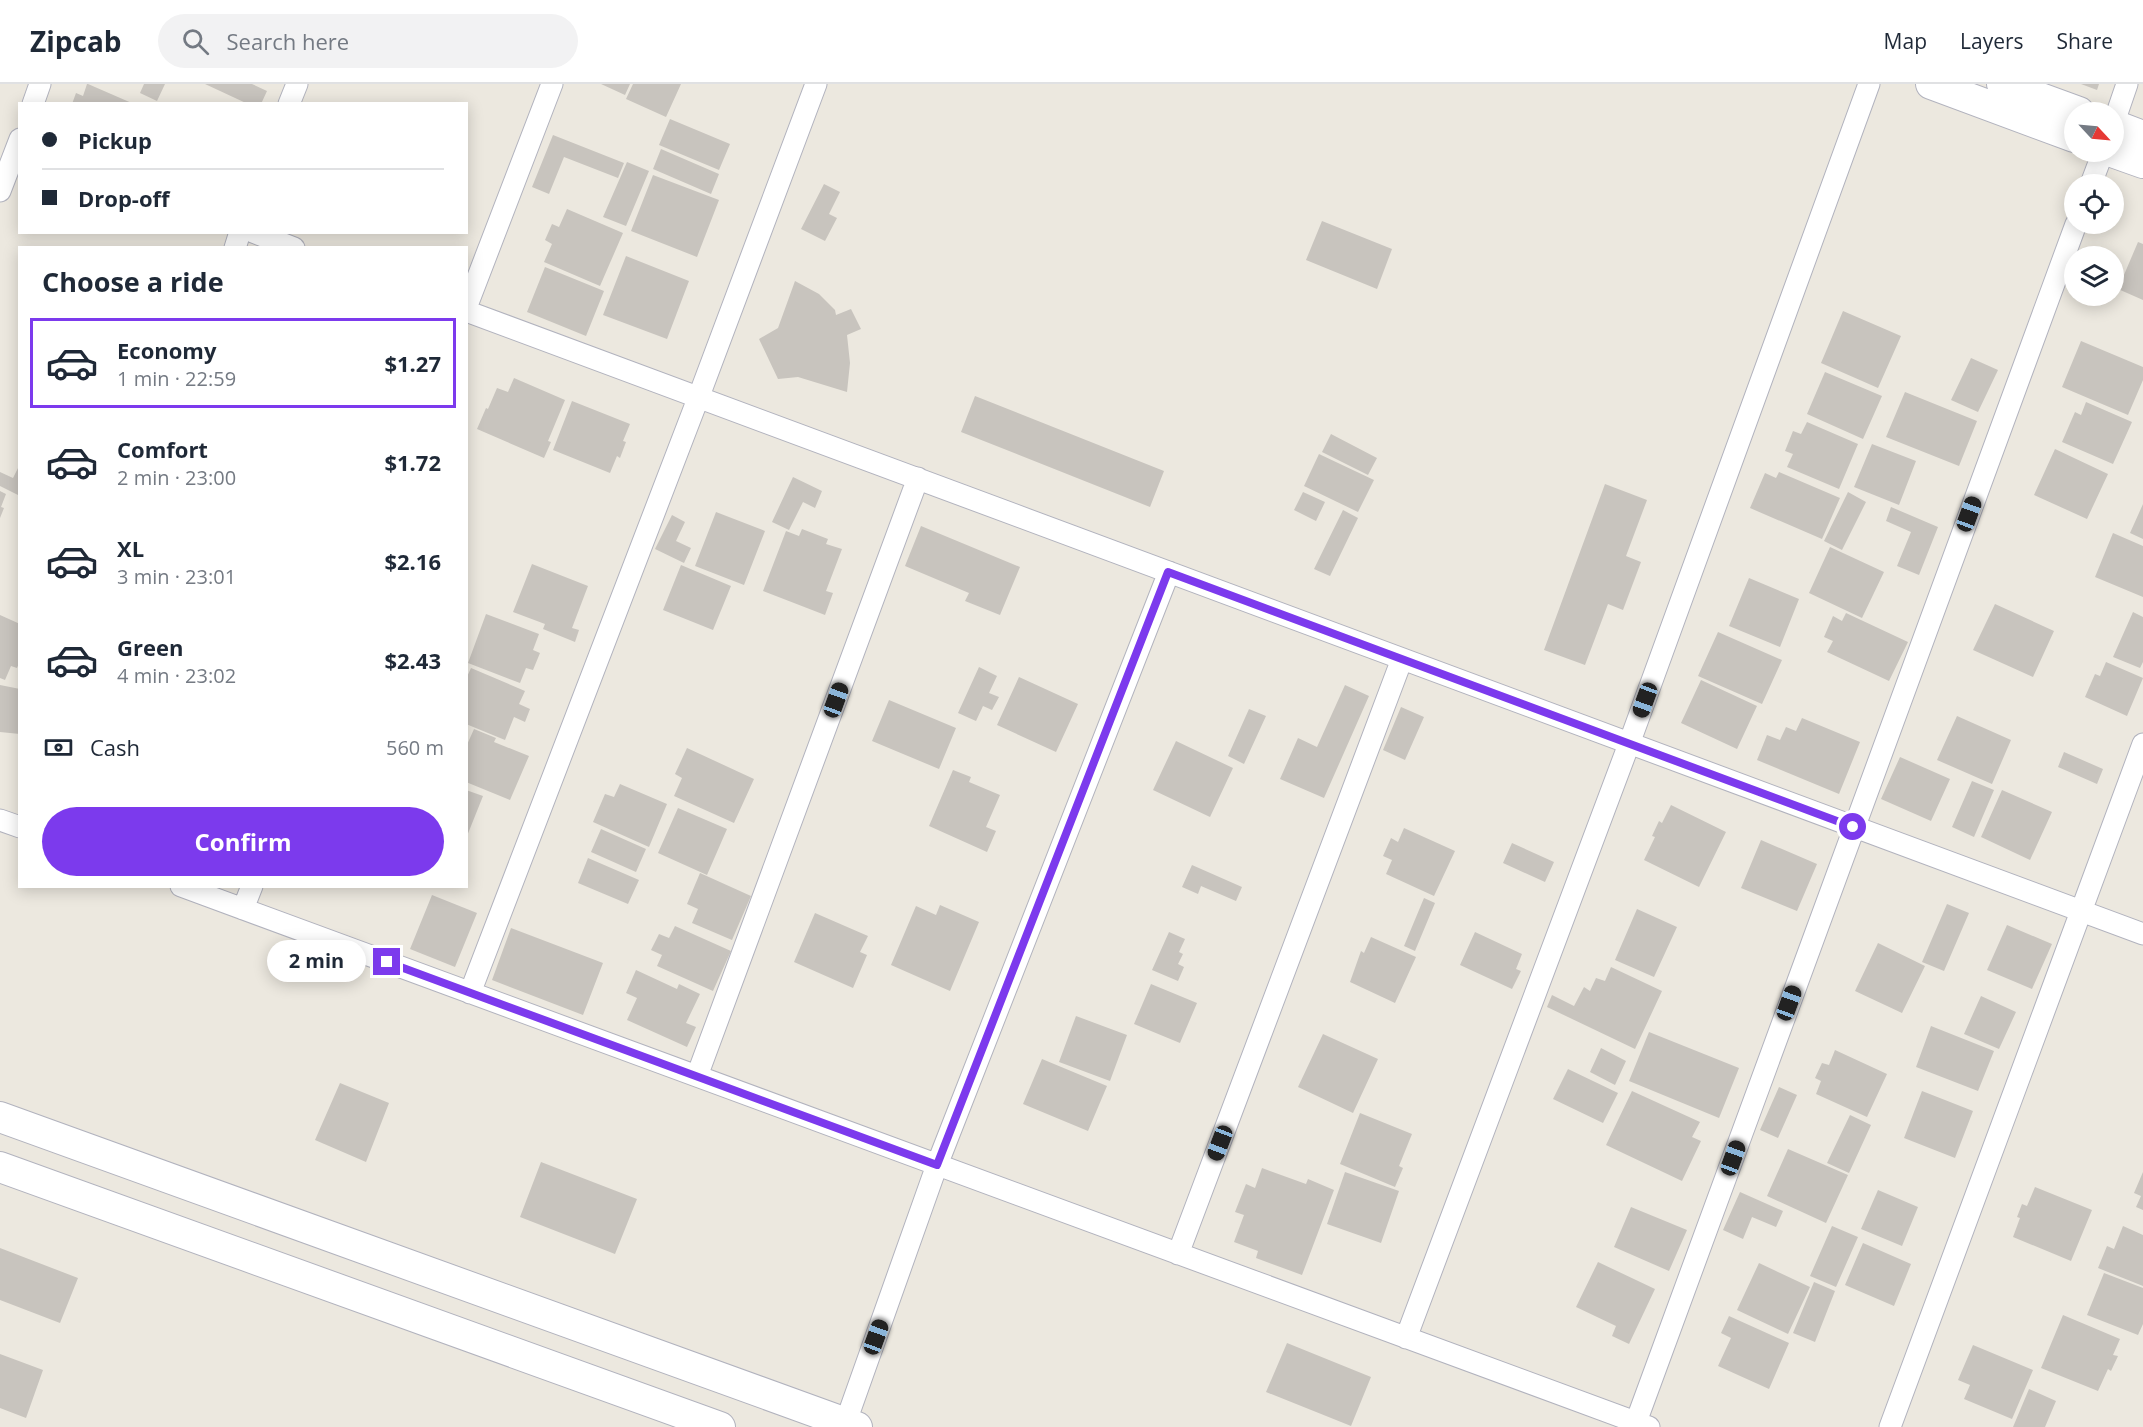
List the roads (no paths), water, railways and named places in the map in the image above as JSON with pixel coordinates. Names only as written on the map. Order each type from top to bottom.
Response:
[{"type":"main road","points":[[1931,84],[2064,133]]},
{"type":"main road","points":[[2002,84],[2064,107]]},
{"type":"main road","points":[[2124,128],[2143,136]]},
{"type":"main road","points":[[2124,156],[2143,163]]},
{"type":"main road","points":[[0,1117],[849,1426]]},
{"type":"main road","points":[[0,1167],[720,1427]]},
{"type":"street","points":[[34,102],[40,84]]},
{"type":"street","points":[[290,102],[297,84]]},
{"type":"street","points":[[468,304],[552,84]]},
{"type":"street","points":[[470,993],[816,84]]},
{"type":"street","points":[[1406,1338],[1629,744],[1869,84]]},
{"type":"street","points":[[2121,102],[2127,84]]},
{"type":"street","points":[[0,191],[14,143]]},
{"type":"street","points":[[259,234],[289,246]]},
{"type":"street","points":[[186,888],[1642,1425],[1853,827],[2072,234]]},
{"type":"street","points":[[468,310],[2143,934]]},
{"type":"street","points":[[697,1076],[918,478]]},
{"type":"street","points":[[849,1426],[937,1165],[1168,572]]},
{"type":"street","points":[[1178,1254],[1402,659]]},
{"type":"street","points":[[1890,1427],[2143,744]]},
{"type":"street","points":[[243,909],[251,888]]}]
